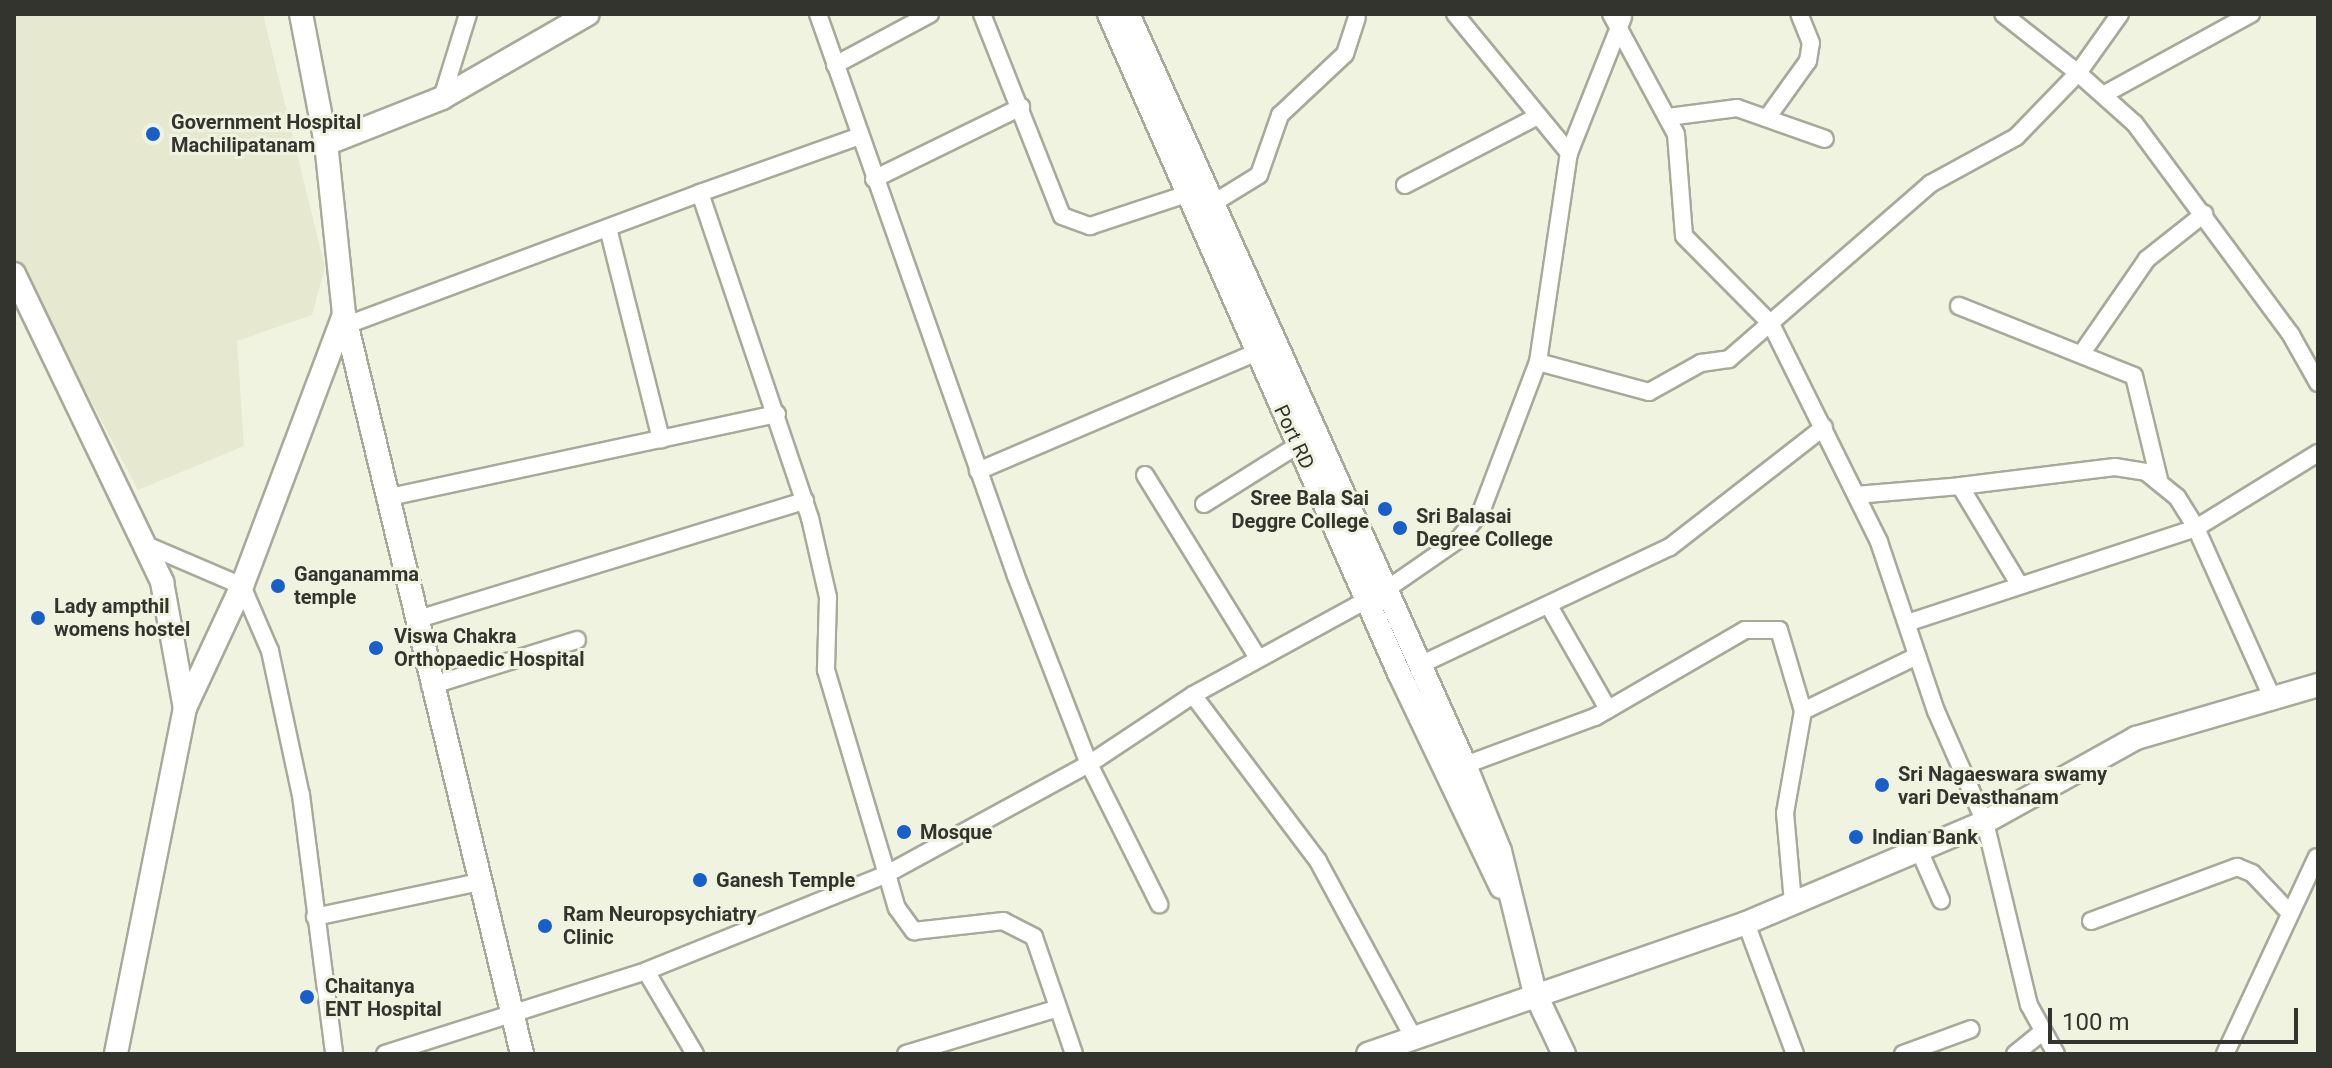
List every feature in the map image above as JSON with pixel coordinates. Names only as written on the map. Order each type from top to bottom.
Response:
[{"type":"street","points":[[301,14],[326,144],[346,319],[430,686],[522,1054]]},
{"type":"street","points":[[442,98],[468,14]]},
{"type":"street","points":[[326,144],[442,98],[588,14]]},
{"type":"street","points":[[818,14],[978,471],[1089,764],[1159,904]]},
{"type":"street","points":[[835,65],[930,14]]},
{"type":"street","points":[[982,14],[1071,223],[1090,226],[1187,194]]},
{"type":"street","name":"Port RD","points":[[1109,14],[1255,353],[1507,898]]},
{"type":"street","points":[[1128,14],[1212,204],[1390,587],[1465,765],[1500,851],[1507,898],[1535,993],[1564,1054]]},
{"type":"street","points":[[1455,14],[1534,118],[1569,153]]},
{"type":"street","points":[[1767,118],[1808,61],[1811,43],[1799,14]]},
{"type":"street","points":[[2003,14],[2078,73],[2135,124],[2204,214],[2318,383]]},
{"type":"street","points":[[1538,362],[1657,391],[1701,363],[1729,359],[1930,184],[2016,137],[2078,73],[2120,14]]},
{"type":"street","points":[[2103,95],[2251,14]]},
{"type":"street","points":[[1619,17],[1668,117],[1684,236],[1771,324],[1856,495],[1985,822],[2041,1033],[2056,1054]]},
{"type":"street","points":[[385,1054],[646,971],[887,874],[1089,764],[1257,656],[1390,587],[1458,540],[1481,512],[1538,362],[1569,153],[1619,17]]},
{"type":"street","points":[[1212,204],[1259,175],[1280,115],[1345,54],[1357,18]]},
{"type":"street","points":[[874,179],[1021,107]]},
{"type":"street","points":[[1668,117],[1737,108],[1825,139]]},
{"type":"street","points":[[1405,185],[1534,118]]},
{"type":"street","points":[[116,1054],[185,708],[242,586],[346,319],[860,136]]},
{"type":"street","points":[[700,193],[805,501],[828,597],[826,670],[897,908],[914,931],[1021,926],[1034,937],[1074,1054]]},
{"type":"street","points":[[2082,353],[2147,259],[2204,214]]},
{"type":"street","points":[[608,228],[661,439]]},
{"type":"street","points":[[14,274],[162,582],[185,708]]},
{"type":"street","points":[[1959,306],[2134,376],[2159,479],[2196,528],[2271,695]]},
{"type":"street","points":[[978,471],[1255,353]]},
{"type":"street","points":[[385,498],[777,414]]},
{"type":"street","points":[[1422,664],[1670,547],[1824,427]]},
{"type":"street","points":[[1204,504],[1298,445]]},
{"type":"street","points":[[1907,623],[2196,528],[2318,453]]},
{"type":"street","points":[[1856,495],[2115,467],[2159,479]]},
{"type":"street","points":[[1145,475],[1257,656]]},
{"type":"street","points":[[1960,486],[2019,584]]},
{"type":"street","points":[[415,620],[805,501]]},
{"type":"street","points":[[144,544],[242,586],[270,651],[301,795],[334,1054]]},
{"type":"street","points":[[1549,606],[1608,709]]},
{"type":"street","points":[[1465,765],[1608,709],[1745,630],[1766,627],[1787,639],[1803,711],[1785,813],[1793,903]]},
{"type":"street","points":[[430,686],[577,640]]},
{"type":"street","points":[[1803,711],[1917,656]]},
{"type":"street","points":[[1368,1054],[1412,1035],[1746,923],[1985,822],[2136,738],[2271,695],[2318,687]]},
{"type":"street","points":[[1193,695],[1318,861],[1412,1035]]},
{"type":"street","points":[[1919,850],[1941,900]]},
{"type":"street","points":[[2225,1054],[2288,911],[2317,860]]},
{"type":"street","points":[[2091,921],[2237,867],[2252,873],[2288,911]]},
{"type":"street","points":[[315,917],[479,882]]},
{"type":"street","points":[[1746,923],[1795,1054]]},
{"type":"street","points":[[646,971],[695,1054]]},
{"type":"street","points":[[906,1054],[1058,1008]]},
{"type":"street","points":[[1903,1054],[1971,1029]]},
{"type":"street","points":[[2015,1054],[2041,1033]]},
{"type":"shaded area","name":"Government Hospital Machilipatanam","points":[[14,14],[263,14],[325,268],[312,315],[237,341],[244,446],[138,490],[14,255]]},
{"type":"place","name":"Government Hospital Machilipatanam","points":[[153,134]]},
{"type":"place","name":"Sree Bala Sai Deggre College","points":[[1385,509]]},
{"type":"place","name":"Sri Balasai Degree College","points":[[1400,528]]},
{"type":"place","name":"Ganganamma temple","points":[[278,586]]},
{"type":"place","name":"Lady ampthil womens hostel","points":[[38,618]]},
{"type":"place","name":"Viswa Chakra Orthopaedic Hospital","points":[[376,648]]},
{"type":"place","name":"Sri Nagaeswara swamy vari Devasthanam","points":[[1882,785]]},
{"type":"place","name":"Mosque","points":[[904,832]]},
{"type":"place","name":"Indian Bank","points":[[1856,837]]},
{"type":"place","name":"Ganesh Temple","points":[[700,880]]},
{"type":"place","name":"Ram Neuropsychiatry Clinic","points":[[545,926]]},
{"type":"place","name":"Chaitanya ENT Hospital","points":[[307,997]]}]
